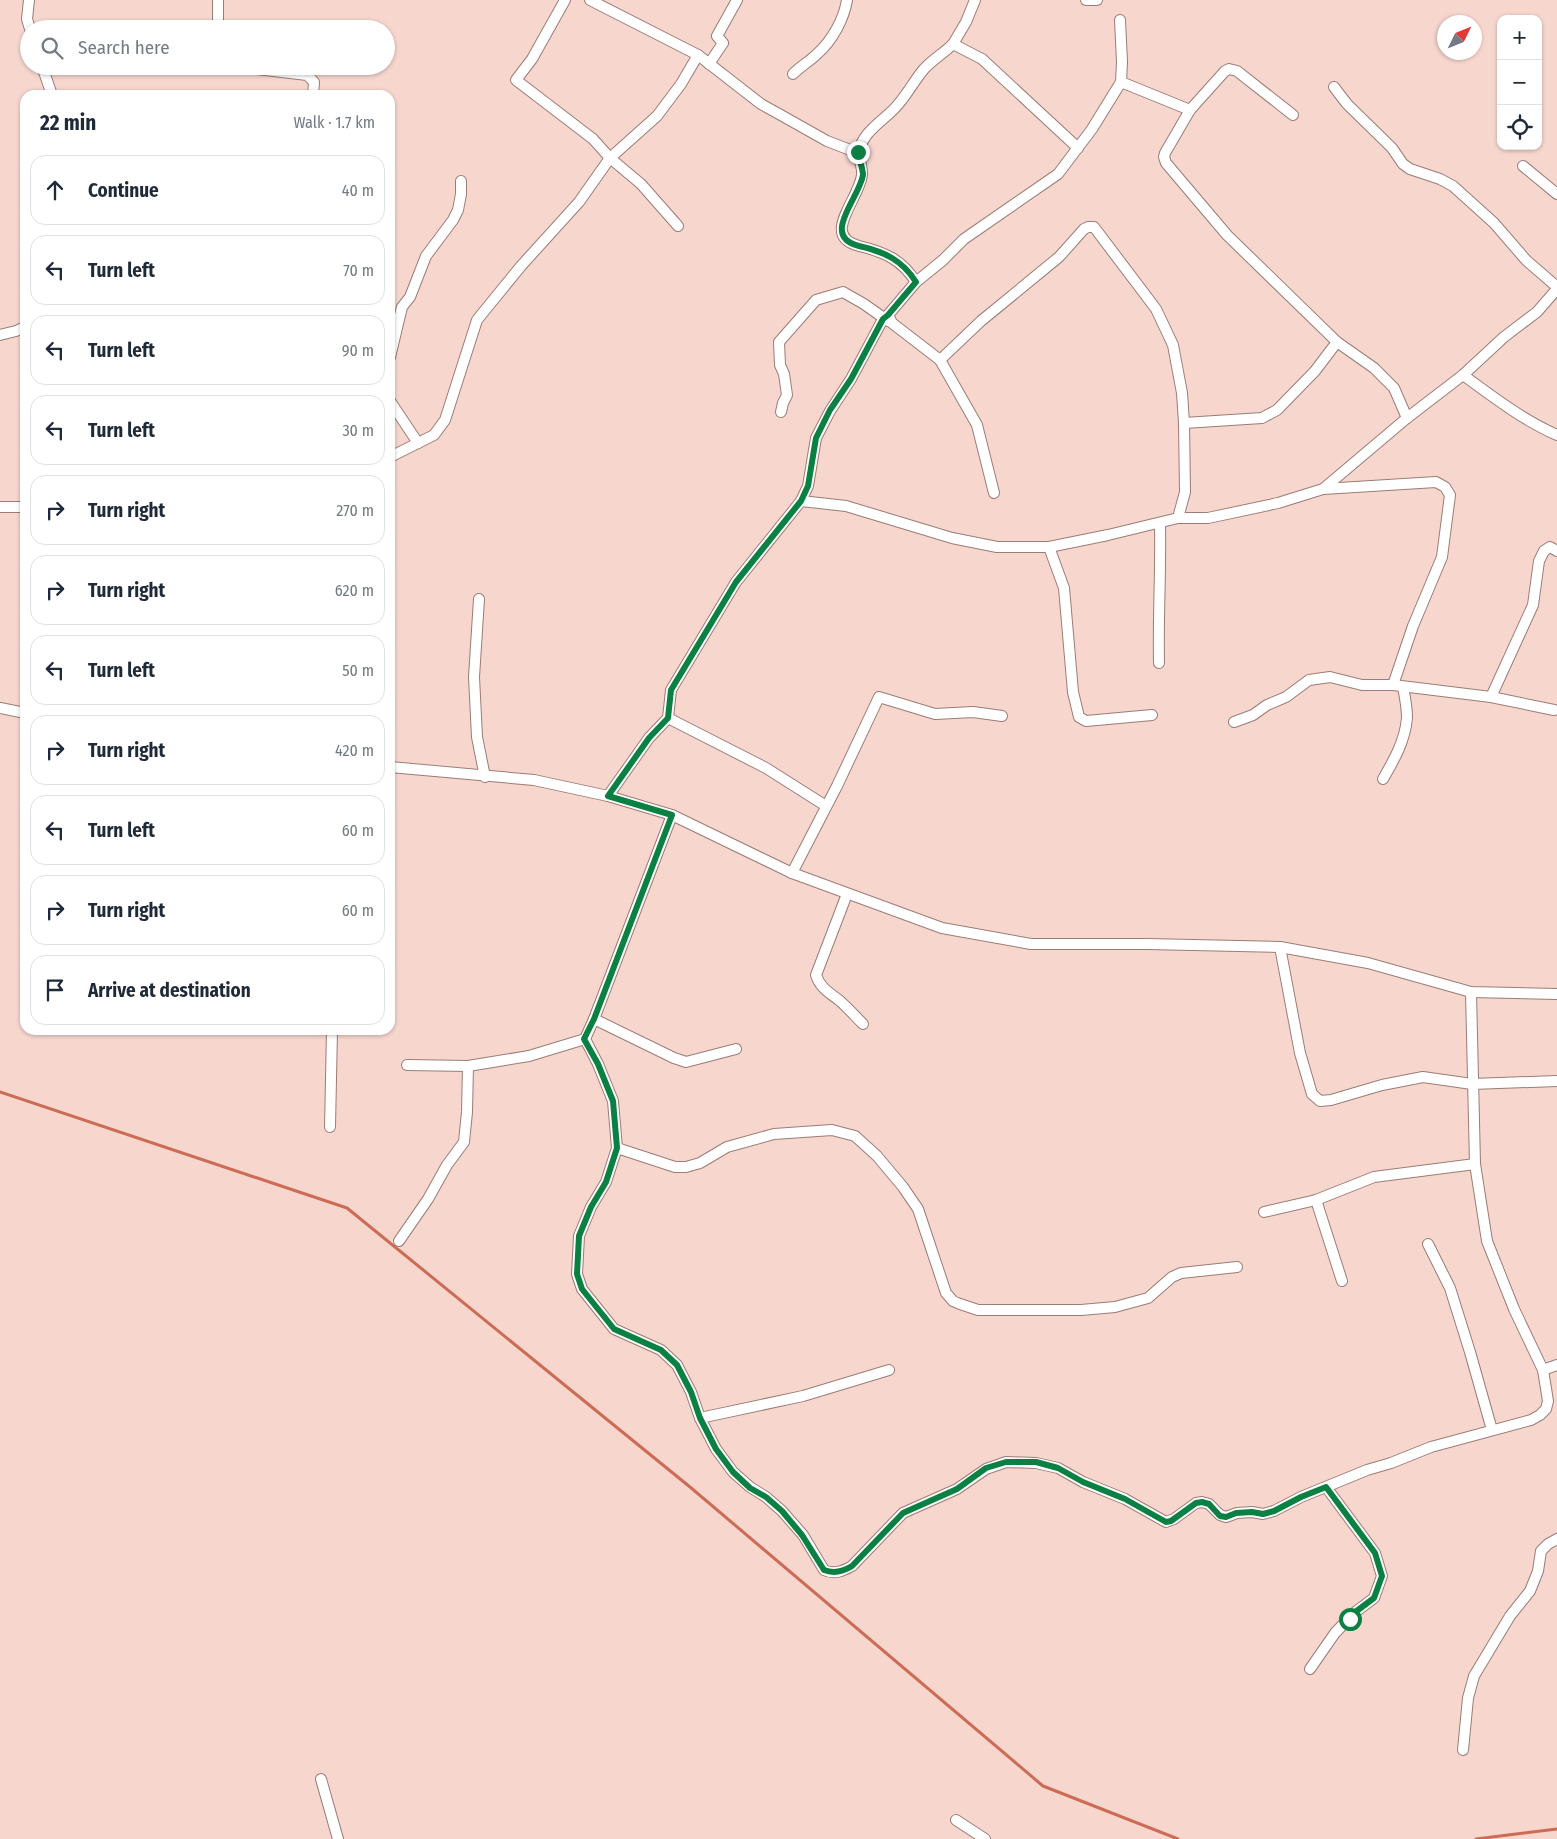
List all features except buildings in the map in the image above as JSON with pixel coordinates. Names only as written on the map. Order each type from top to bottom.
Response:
[{"type":"street","points":[[26,20],[29,0]]},
{"type":"street","points":[[218,0],[218,20]]},
{"type":"street","points":[[565,0],[532,59],[516,80],[593,139],[610,158],[641,184],[678,226]]},
{"type":"street","points":[[590,0],[698,55],[761,104],[773,111],[827,141],[858,152]]},
{"type":"street","points":[[709,64],[723,43],[717,36],[737,0]]},
{"type":"street","points":[[793,74],[818,54],[830,39],[846,8],[847,0]]},
{"type":"street","points":[[916,282],[908,270],[891,256],[851,244],[843,237],[842,222],[854,200],[863,173],[858,152],[860,143],[873,126],[909,92],[925,68],[953,44],[966,22],[975,0]]},
{"type":"street","points":[[1086,0],[1096,0]]},
{"type":"street","points":[[608,796],[649,738],[668,718],[671,690],[736,582],[801,501],[808,486],[816,438],[830,410],[888,319],[916,282],[943,260],[964,239],[1058,174],[1092,130],[1121,82],[1120,20]]},
{"type":"street","points":[[953,44],[982,59],[1078,148]]},
{"type":"street","points":[[395,455],[434,435],[445,420],[477,320],[521,266],[579,202],[610,158],[657,116],[681,84],[698,55]]},
{"type":"street","points":[[1293,115],[1237,71],[1229,69],[1225,71],[1190,110],[1165,153],[1166,163],[1227,236],[1338,342],[1374,368],[1394,388],[1407,418]]},
{"type":"street","points":[[45,75],[50,90]]},
{"type":"street","points":[[307,75],[314,82],[313,90]]},
{"type":"street","points":[[1121,82],[1190,110]]},
{"type":"street","points":[[1323,489],[1407,418],[1463,375],[1504,337],[1537,312],[1557,288],[1526,260],[1494,223],[1453,186],[1440,179],[1410,169],[1403,164],[1392,148],[1347,104],[1334,87]]},
{"type":"street","points":[[1524,166],[1557,194]]},
{"type":"street","points":[[395,336],[402,307],[410,297],[426,256],[453,220],[458,210],[461,181]]},
{"type":"street","points":[[940,360],[981,321],[1059,257],[1084,229],[1091,226],[1094,227],[1156,308],[1173,345],[1182,393],[1184,423],[1185,492],[1178,518]]},
{"type":"street","points":[[781,412],[787,395],[784,374],[780,365],[779,342],[816,300],[842,292],[888,319],[940,360],[977,425],[994,493]]},
{"type":"street","points":[[0,335],[20,330]]},
{"type":"street","points":[[1184,423],[1262,418],[1277,410],[1315,371],[1338,342]]},
{"type":"street","points":[[1463,375],[1512,410],[1557,435]]},
{"type":"street","points":[[395,408],[418,443]]},
{"type":"street","points":[[801,501],[846,506],[952,538],[997,546],[1049,547],[1108,536],[1178,518],[1208,518],[1278,503],[1323,489],[1436,482],[1445,487],[1450,495],[1442,557],[1413,626],[1398,686],[1407,716],[1405,734],[1383,780]]},
{"type":"street","points":[[0,507],[20,507]]},
{"type":"street","points":[[1159,663],[1160,523]]},
{"type":"street","points":[[1049,547],[1064,588],[1073,692],[1079,717],[1086,722],[1152,715]]},
{"type":"street","points":[[1491,697],[1533,605],[1539,561],[1546,549],[1550,547],[1557,550]]},
{"type":"street","points":[[479,599],[474,677],[477,737],[485,777]]},
{"type":"street","points":[[1234,722],[1253,715],[1267,705],[1286,697],[1308,680],[1330,678],[1362,685],[1398,686],[1491,697],[1554,710]]},
{"type":"street","points":[[792,873],[837,786],[879,697],[935,714],[973,712],[1002,716]]},
{"type":"street","points":[[0,708],[20,712]]},
{"type":"street","points":[[668,718],[766,768],[826,806]]},
{"type":"street","points":[[395,768],[534,780],[608,796],[672,815],[792,873],[942,928],[1031,944],[1148,944],[1280,948],[1368,962],[1471,992],[1557,994]]},
{"type":"street","points":[[407,1065],[468,1066],[529,1056],[584,1039],[594,1019],[672,815]]},
{"type":"street","points":[[847,894],[816,976],[823,988],[841,1002],[863,1024]]},
{"type":"street","points":[[1280,948],[1300,1053],[1312,1094],[1320,1101],[1331,1100],[1382,1085],[1423,1077],[1472,1084],[1557,1081]]},
{"type":"street","points":[[584,1039],[598,1064],[613,1101],[617,1148],[606,1182],[591,1207],[579,1236],[577,1274],[582,1289],[614,1329],[661,1350],[677,1365],[716,1449],[733,1472],[750,1488],[766,1497],[782,1511],[802,1535],[824,1570],[830,1572],[845,1570],[852,1566],[903,1513],[957,1489],[986,1468],[1006,1462],[1036,1462],[1058,1468],[1083,1482],[1125,1499],[1166,1522],[1171,1521],[1196,1503],[1202,1502],[1209,1504],[1220,1516],[1226,1517],[1236,1513],[1252,1512],[1263,1514],[1274,1511],[1301,1497],[1367,1470],[1391,1463],[1431,1447],[1530,1420],[1540,1415],[1546,1409],[1548,1401],[1543,1370],[1514,1308],[1487,1241],[1475,1164],[1471,992]]},
{"type":"street","points":[[594,1019],[686,1062],[736,1049]]},
{"type":"street","points":[[330,1127],[332,1035]]},
{"type":"street","points":[[399,1241],[428,1199],[447,1165],[464,1142],[468,1066]]},
{"type":"street","points":[[617,1148],[675,1167],[700,1163],[726,1146],[774,1134],[832,1130],[855,1136],[882,1162],[918,1209],[946,1294],[953,1301],[978,1310],[1081,1310],[1116,1307],[1148,1298],[1172,1277],[1181,1273],[1236,1267]]},
{"type":"street","points":[[1264,1212],[1316,1200],[1374,1177],[1475,1164]]},
{"type":"street","points":[[1316,1200],[1342,1281]]},
{"type":"street","points":[[1428,1244],[1450,1288],[1492,1430]]},
{"type":"street","points":[[1543,1370],[1557,1366]]},
{"type":"street","points":[[700,1418],[803,1396],[889,1370]]},
{"type":"street","points":[[1310,1669],[1335,1633],[1354,1613],[1374,1598],[1382,1576],[1375,1553],[1326,1487]]},
{"type":"street","points":[[1463,1750],[1468,1698],[1474,1676],[1510,1616],[1530,1591],[1538,1571],[1541,1551],[1557,1539]]},
{"type":"street","points":[[321,1779],[338,1839]]},
{"type":"street","points":[[956,1820],[985,1839]]},
{"type":"waterway","points":[[0,1092],[347,1208],[690,1487],[1043,1786],[1178,1839]]},
{"type":"waterway","points":[[1476,1839],[1557,1829]]},
{"type":"route","points":[[858,152],[863,173],[854,200],[842,222],[843,237],[851,244],[891,256],[908,270],[916,282],[883,319],[875,336],[862,355],[851,379],[830,410],[816,438],[808,486],[801,501],[736,582],[671,690],[668,718],[649,738],[608,796],[672,815],[594,1019],[584,1039],[598,1064],[613,1101],[617,1148],[606,1182],[591,1207],[579,1236],[577,1274],[582,1289],[614,1329],[661,1350],[677,1365],[716,1449],[733,1472],[750,1488],[766,1497],[782,1511],[802,1535],[824,1570],[835,1572],[852,1566],[903,1513],[957,1489],[986,1468],[1006,1462],[1036,1462],[1058,1468],[1083,1482],[1125,1499],[1166,1522],[1171,1521],[1196,1503],[1202,1502],[1209,1504],[1220,1516],[1226,1517],[1236,1513],[1252,1512],[1263,1514],[1274,1511],[1326,1487],[1375,1553],[1382,1576],[1374,1598],[1354,1613],[1350,1619]]}]
